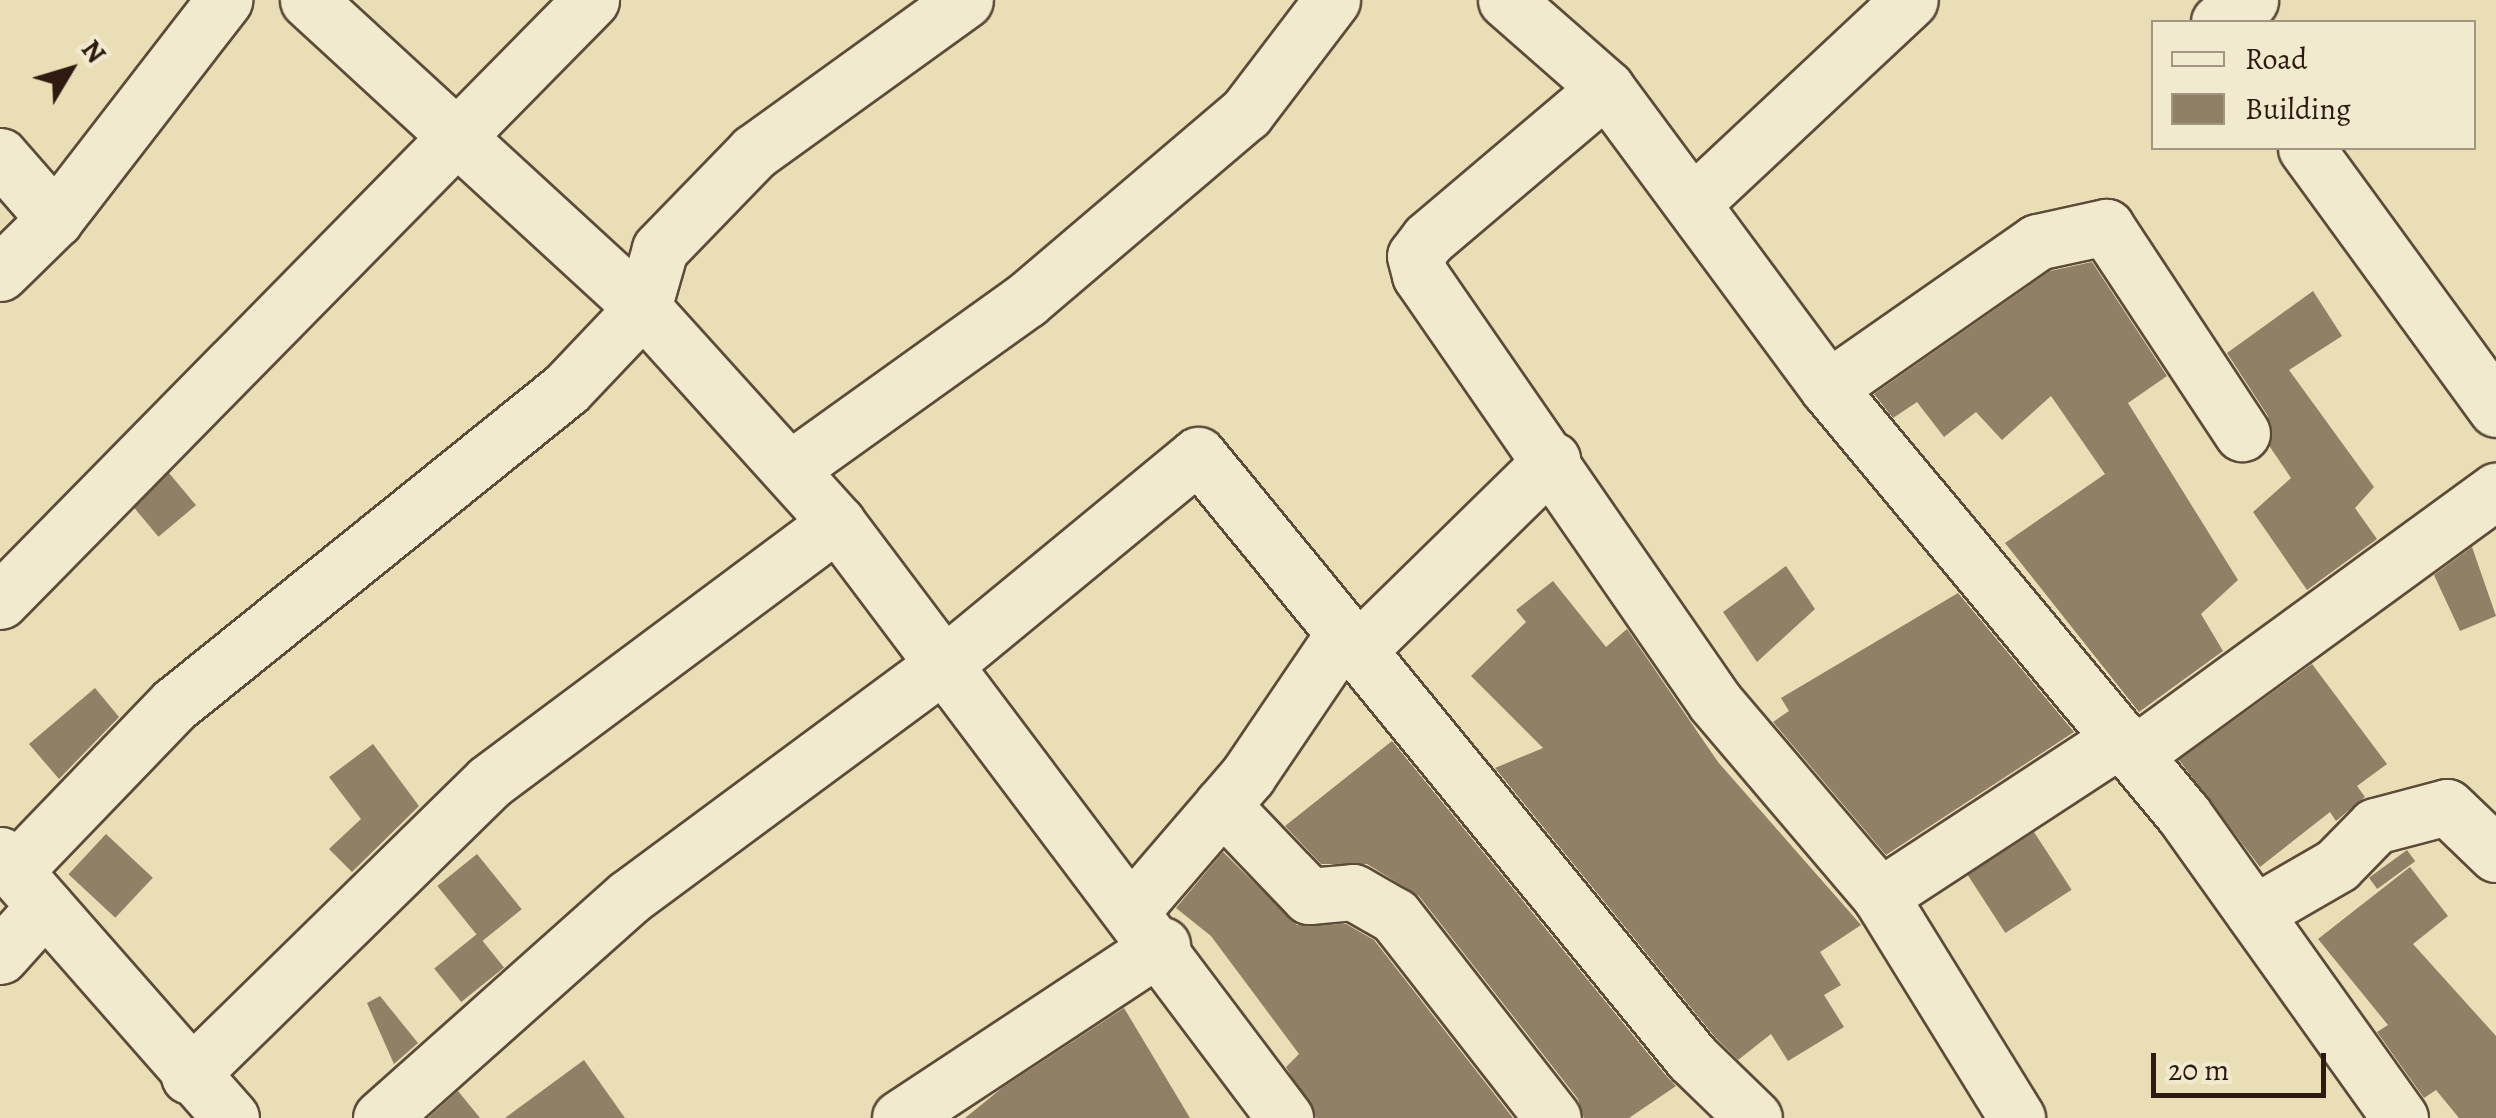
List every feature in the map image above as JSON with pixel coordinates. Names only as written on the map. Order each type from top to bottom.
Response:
[{"type":"street","points":[[0,274],[55,219],[224,0]]},
{"type":"street","points":[[308,0],[643,308],[837,523],[1147,927],[1285,1118]]},
{"type":"street","points":[[0,601],[452,134],[591,0]]},
{"type":"street","points":[[0,956],[20,877],[176,704],[566,389],[643,308],[660,249],[754,152],[965,0]]},
{"type":"street","points":[[790,470],[1026,300],[1246,112],[1332,0]]},
{"type":"street","points":[[1506,0],[1606,88],[1695,201],[1828,388],[2128,746],[2254,912],[2400,1118]]},
{"type":"street","points":[[1695,201],[1910,0]]},
{"type":"street","points":[[2220,20],[2250,0]]},
{"type":"street","points":[[1606,88],[1416,256],[1420,275],[1552,460],[1714,702],[1880,896],[2017,1118]]},
{"type":"street","points":[[2307,150],[2496,409]]},
{"type":"street","points":[[0,156],[55,219]]},
{"type":"street","points":[[1828,388],[2038,242],[2106,227],[2242,433]]},
{"type":"street","points":[[381,1118],[629,896],[947,662],[1198,456],[1692,1058],[1754,1118]]},
{"type":"street","points":[[900,1118],[1147,927],[1222,805],[1351,642],[1552,460]]},
{"type":"street","points":[[1880,896],[2128,746],[2496,491]]},
{"type":"street","points":[[189,1076],[489,782],[837,523]]},
{"type":"street","points":[[1222,805],[1309,896],[1353,892],[1395,916],[1553,1118]]},
{"type":"street","points":[[2254,912],[2337,865],[2375,826],[2447,807],[2496,854]]},
{"type":"street","points":[[20,877],[189,1076],[231,1118]]},
{"type":"building","points":[[2092,262],[2167,376],[2128,403],[2238,580],[2201,614],[2223,651],[2139,712],[2005,543],[2105,474],[2051,396],[2002,440],[1976,412],[1944,437],[1917,402],[1893,418],[1874,394],[2050,271]]},
{"type":"building","points":[[2313,291],[2342,336],[2289,370],[2374,487],[2355,508],[2377,539],[2307,590],[2253,512],[2291,478],[2270,447],[2268,416],[2227,353]]},
{"type":"building","points":[[169,473],[196,505],[158,537],[131,504]]},
{"type":"building","points":[[2472,547],[2496,616],[2460,631],[2434,575]]},
{"type":"building","points":[[1786,566],[1815,609],[1757,662],[1723,612]]},
{"type":"building","points":[[1553,581],[1606,647],[1627,629],[1718,762],[1861,925],[1820,952],[1841,985],[1824,995],[1844,1027],[1788,1061],[1771,1034],[1738,1060],[1715,1037],[1495,768],[1543,748],[1471,676],[1526,622],[1516,610]]},
{"type":"building","points":[[1958,593],[2074,732],[1886,855],[1773,722],[1789,711],[1781,698]]},
{"type":"building","points":[[2312,664],[2387,764],[2357,786],[2365,797],[2336,821],[2330,812],[2260,867],[2179,760]]},
{"type":"building","points":[[95,688],[119,717],[59,779],[29,744]]},
{"type":"building","points":[[1392,741],[1676,1086],[1629,1118],[1584,1118],[1578,1099],[1419,896],[1367,864],[1321,864],[1285,826]]},
{"type":"building","points":[[373,744],[419,806],[352,872],[329,849],[361,819],[329,777]]},
{"type":"building","points":[[2034,832],[2072,890],[2005,933],[1968,875]]},
{"type":"building","points":[[106,834],[153,878],[115,918],[68,874]]},
{"type":"building","points":[[2407,850],[2415,861],[2377,889],[2369,878]]},
{"type":"building","points":[[1223,852],[1297,925],[1346,924],[1374,940],[1513,1118],[1316,1118],[1286,1067],[1299,1054],[1211,936],[1176,908]]},
{"type":"building","points":[[477,854],[522,909],[482,941],[437,886]]},
{"type":"building","points":[[2410,867],[2448,916],[2413,944],[2496,1036],[2496,1118],[2459,1118],[2436,1090],[2424,1098],[2377,1032],[2388,1025],[2318,939]]},
{"type":"building","points":[[477,934],[504,967],[461,1002],[434,969]]},
{"type":"building","points":[[380,996],[418,1043],[394,1064],[367,1003]]},
{"type":"building","points":[[1124,1008],[1190,1118],[965,1118],[1002,1088]]},
{"type":"building","points":[[584,1060],[625,1118],[505,1118]]},
{"type":"building","points":[[458,1091],[480,1118],[428,1118]]}]
